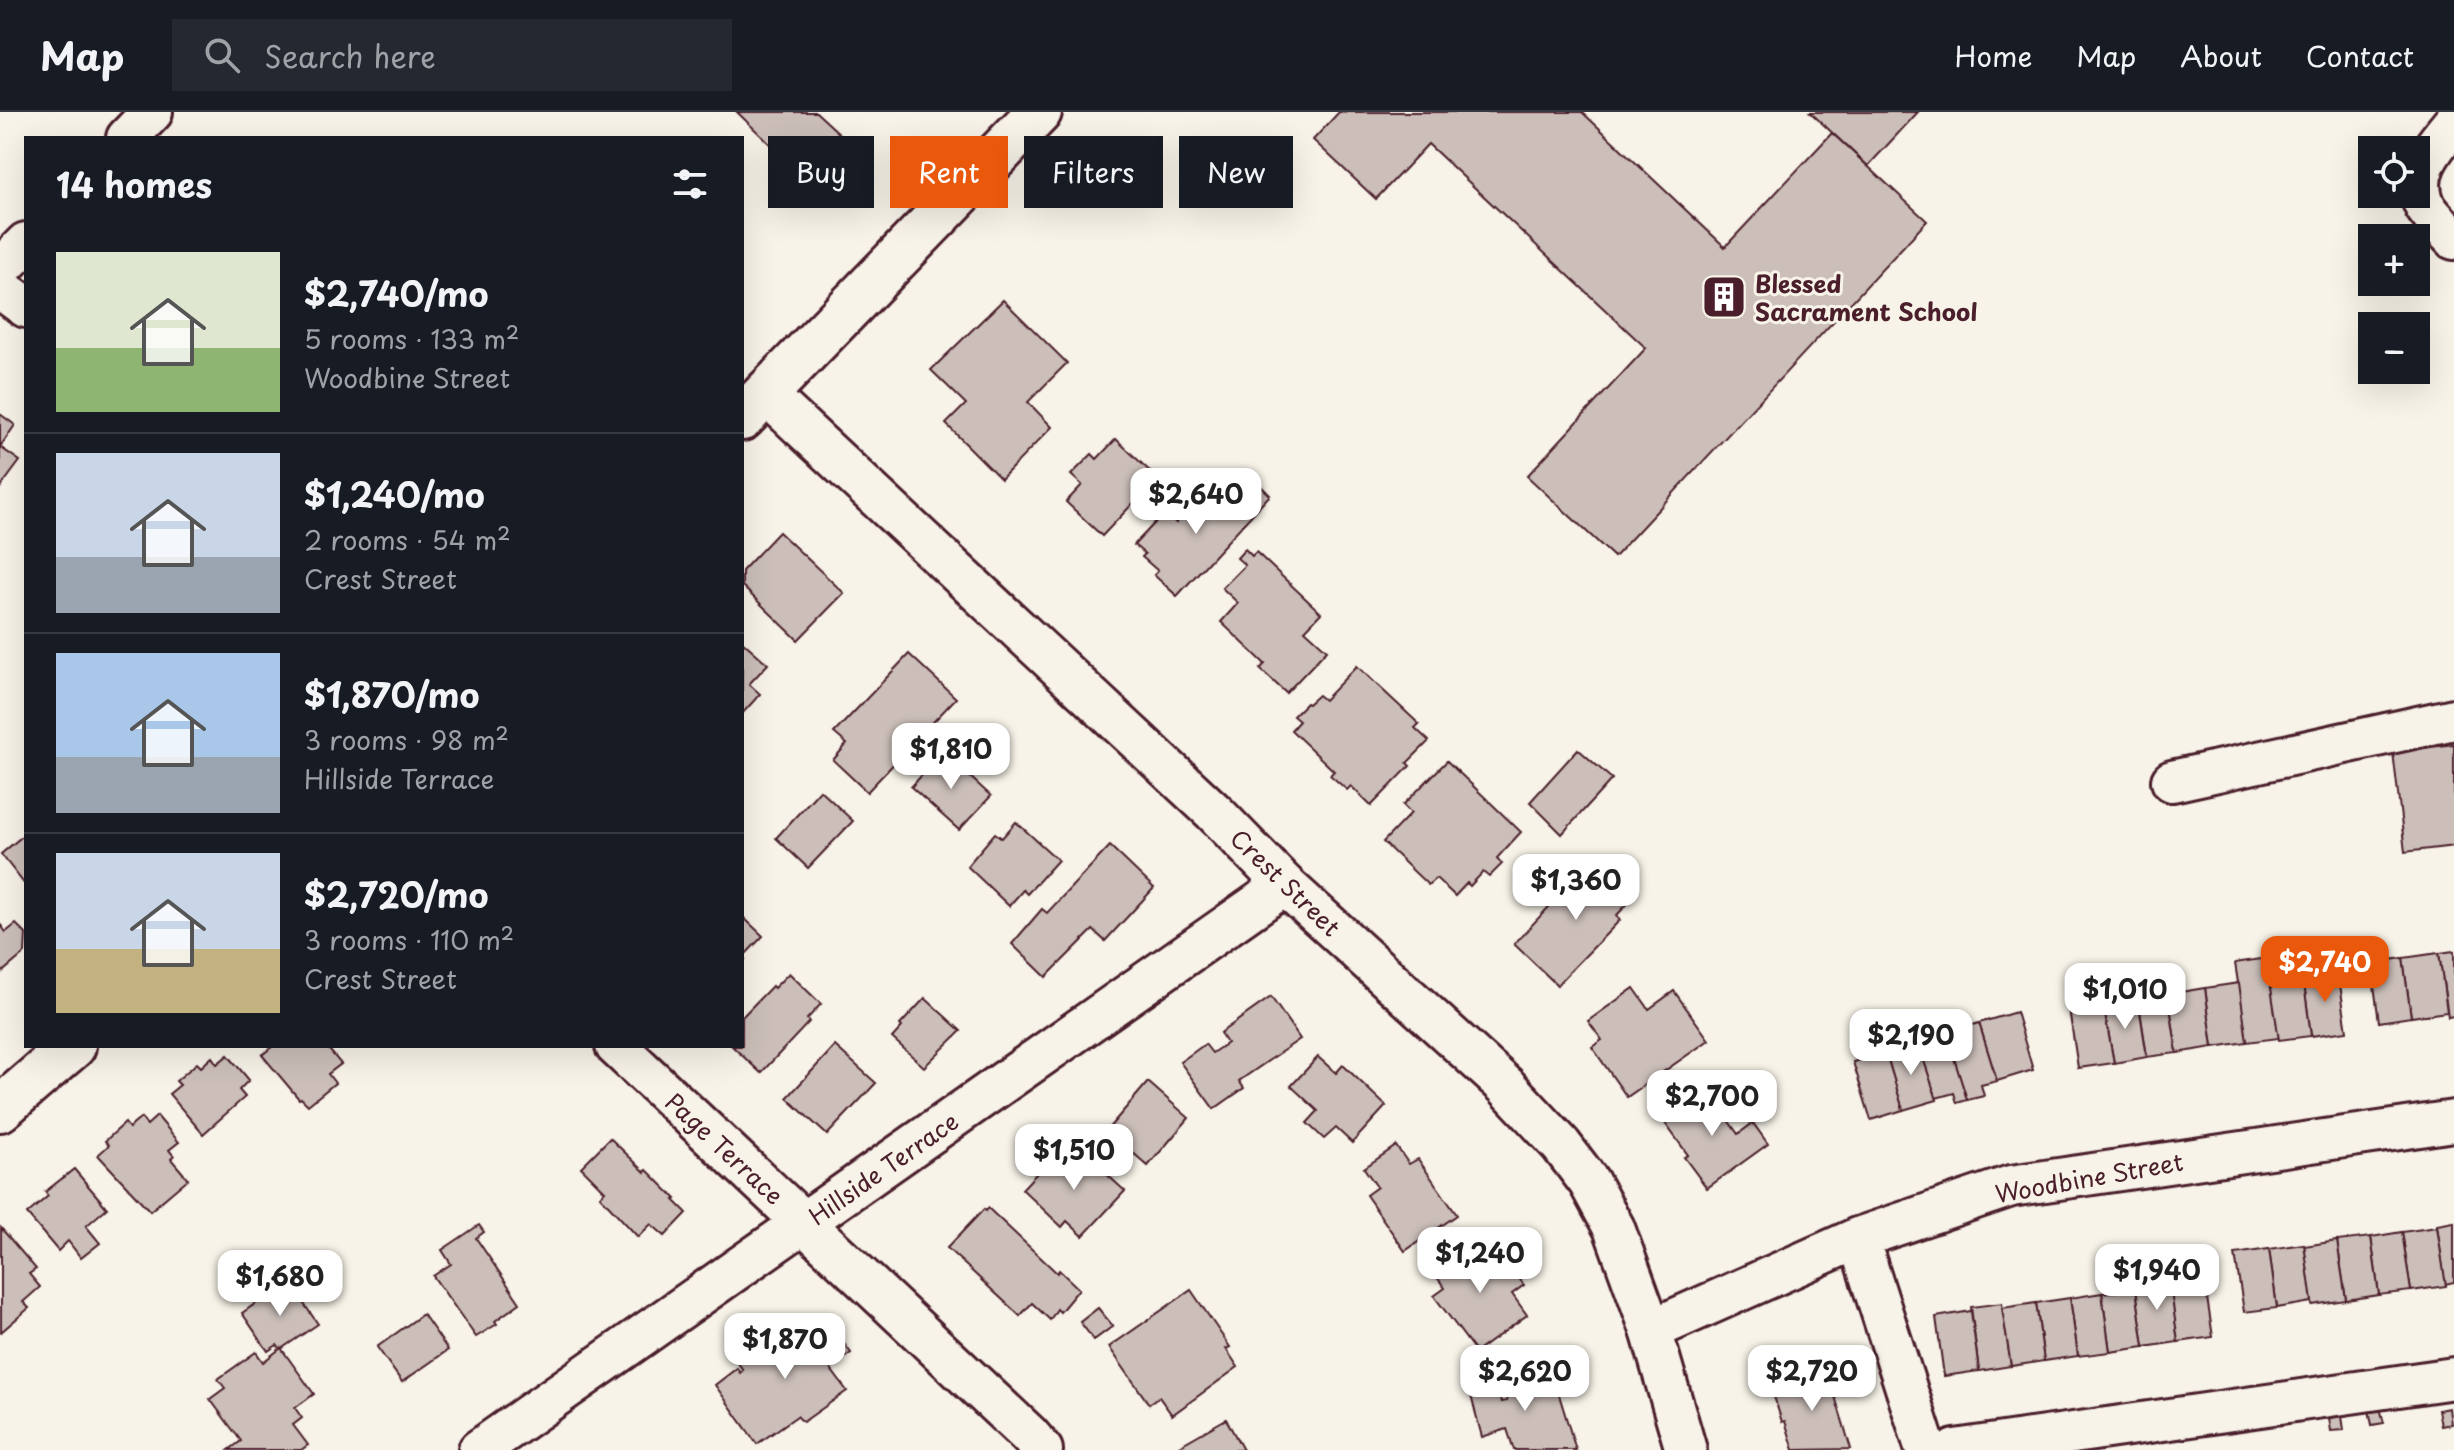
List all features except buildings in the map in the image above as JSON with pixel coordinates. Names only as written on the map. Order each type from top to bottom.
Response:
[{"type":"main road","points":[[754,406],[1039,112]]},
{"type":"main road","points":[[0,1109],[71,1048]]},
{"type":"street","points":[[129,136],[152,112]]},
{"type":"street","points":[[2454,122],[2427,155],[2418,182],[2425,207],[2454,239]]},
{"type":"street","points":[[0,269],[24,245]]},
{"type":"street","points":[[0,288],[24,306]]},
{"type":"street","name":"Crest Street","points":[[754,406],[1202,801],[1285,885],[1505,1085],[1561,1145],[1589,1182],[1614,1228],[1651,1330],[1686,1450]]},
{"type":"street","points":[[2172,781],[2454,719]]},
{"type":"street","name":"Hillside Terrace","points":[[479,1450],[1285,885]]},
{"type":"street","name":"Page Terrace","points":[[618,1048],[1042,1450]]},
{"type":"street","name":"Woodbine Street","points":[[1651,1330],[1858,1238],[2011,1186],[2454,1121]]},
{"type":"street","points":[[1858,1238],[1926,1450]]},
{"type":"street","points":[[1955,1450],[2454,1378]]},
{"type":"place","name":"Blessed Sacrament School","points":[[1724,297]]}]
